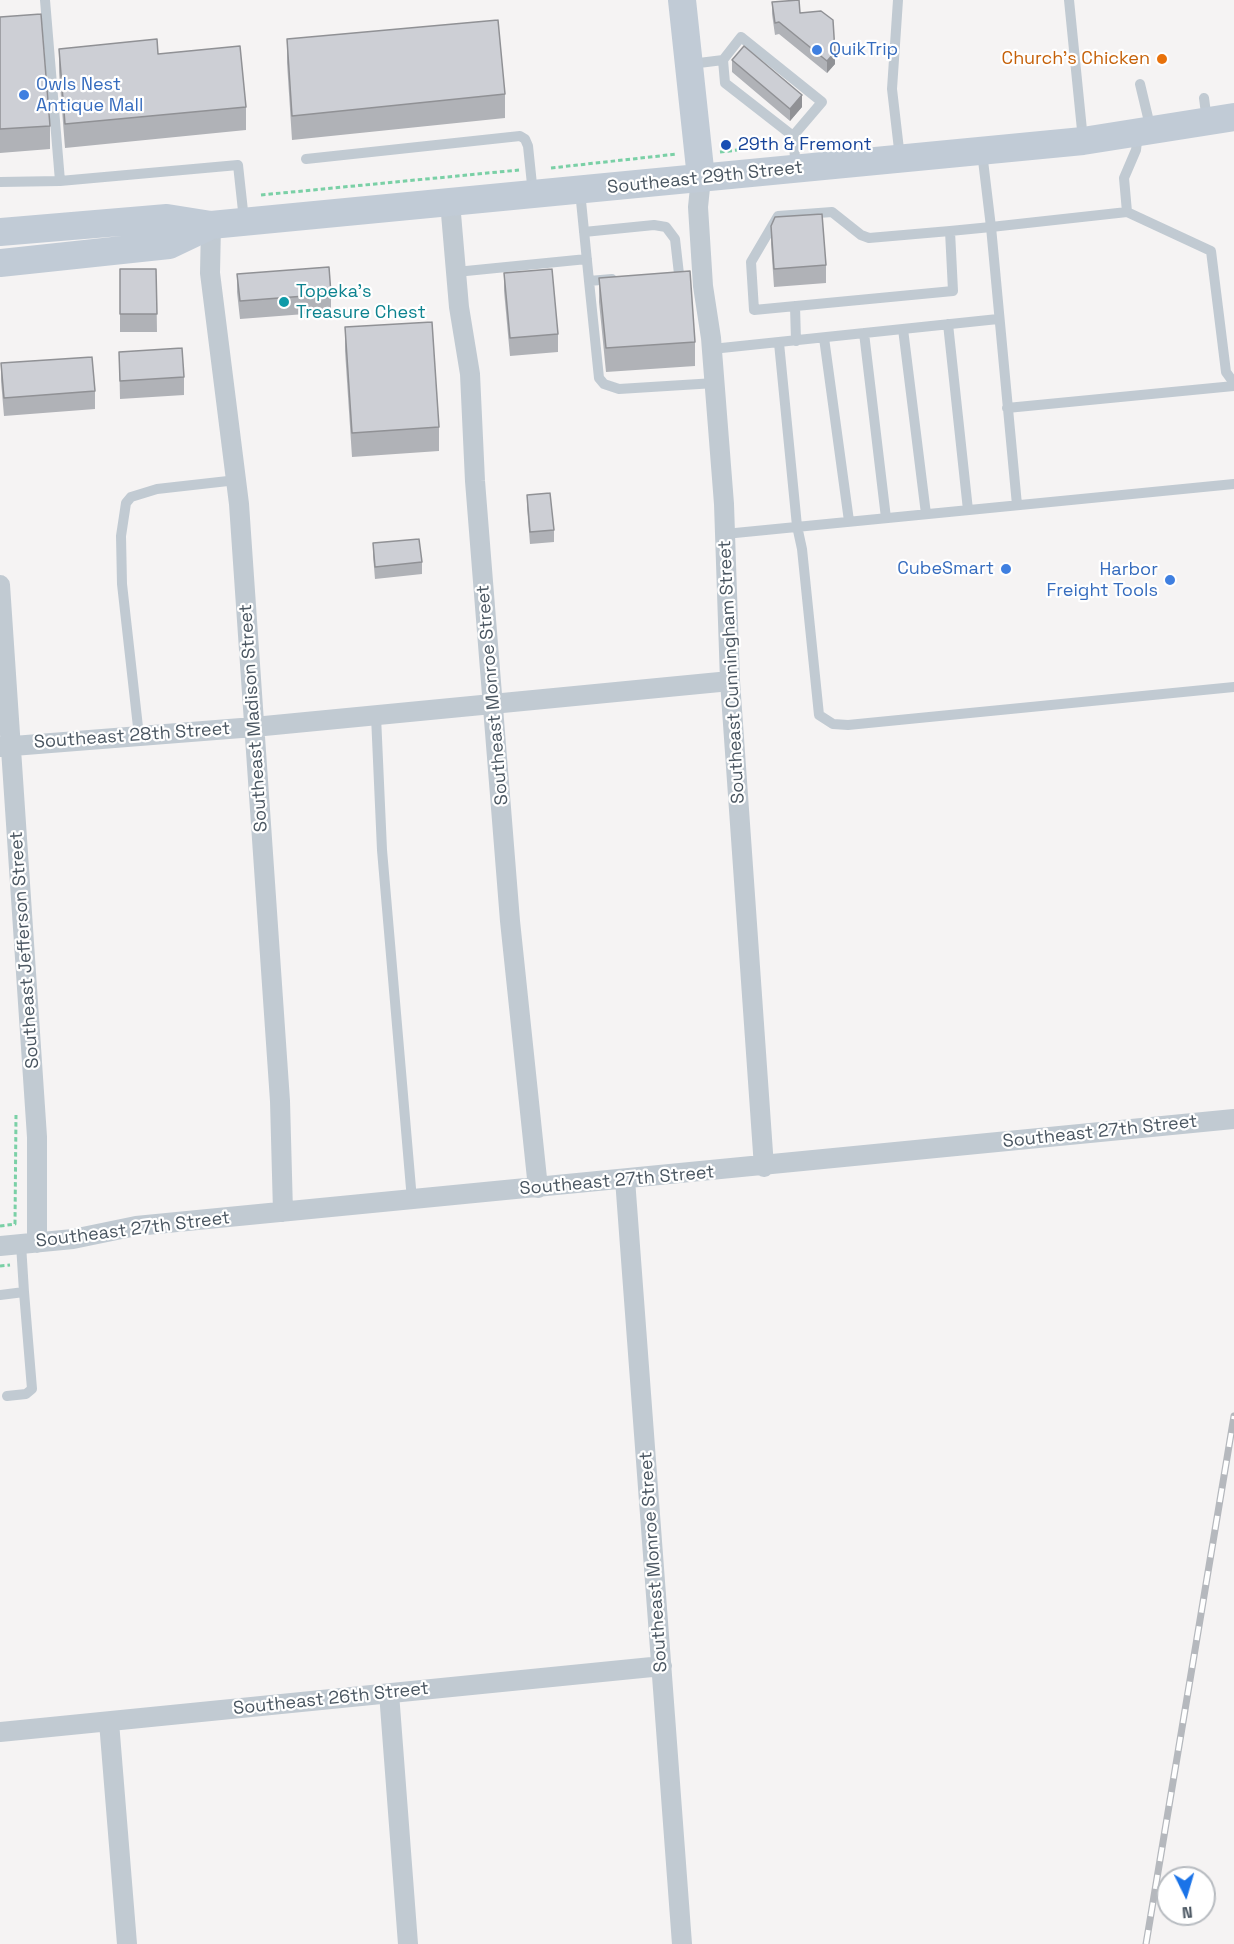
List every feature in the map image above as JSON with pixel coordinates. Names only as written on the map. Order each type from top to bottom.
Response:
[{"type":"main road","points":[[682,0],[699,165]]},
{"type":"main road","name":"Southeast 29th Street","points":[[0,232],[167,218],[211,225],[450,202],[526,182],[580,190],[699,165],[796,169],[1083,141],[1144,132],[1215,112]]},
{"type":"main road","name":"Southeast 29th Street","points":[[0,262],[169,245],[211,225]]},
{"type":"street","name":"Southeast Cunningham Street","points":[[699,165],[698,207],[702,272],[715,383],[725,534],[730,681],[764,1167]]},
{"type":"street","name":"Southeast Monroe Street","points":[[450,202],[456,272],[470,374],[475,481],[495,705],[510,921],[538,1188]]},
{"type":"street","name":"Southeast Madison Street","points":[[211,225],[210,273],[237,480],[280,1101],[283,1212]]},
{"type":"street","name":"Southeast Jefferson Street","points":[[0,585],[5,746],[38,1137],[29,1243]]},
{"type":"street","name":"Southeast 28th Street","points":[[5,746],[255,727],[730,681]]},
{"type":"street","name":"Southeast 27th Street","points":[[0,1246],[73,1239],[136,1226],[764,1167],[1234,1119]]},
{"type":"street","name":"Southeast Monroe Street","points":[[625,1179],[682,1944]]},
{"type":"street","name":"Southeast 26th Street","points":[[0,1732],[662,1666]]},
{"type":"street","points":[[389,1693],[408,1944]]},
{"type":"street","points":[[109,1722],[127,1944]]},
{"type":"lane","points":[[45,0],[60,181]]},
{"type":"lane","points":[[898,0],[892,88],[900,159]]},
{"type":"lane","points":[[1065,1],[1083,141]]},
{"type":"lane","points":[[793,136],[725,83],[723,60],[741,37],[822,102],[793,136],[796,169]]},
{"type":"lane","points":[[687,65],[723,60]]},
{"type":"lane","points":[[1126,212],[1124,178],[1144,132],[1140,84]]},
{"type":"lane","points":[[306,159],[520,136],[525,139],[528,146],[526,182]]},
{"type":"lane","points":[[981,151],[991,227],[1017,505]]},
{"type":"lane","points":[[0,182],[60,181],[237,165],[244,222]]},
{"type":"lane","points":[[580,190],[599,378],[604,384],[619,389],[715,383]]},
{"type":"lane","points":[[950,231],[953,291],[754,310],[751,262],[778,216],[832,212],[861,235],[869,238],[1126,212],[1211,251],[1226,372],[1234,384],[1007,408]]},
{"type":"lane","points":[[584,232],[654,225],[666,227],[675,239],[674,274],[702,272]]},
{"type":"lane","points":[[456,272],[587,259]]},
{"type":"lane","points":[[589,280],[623,278]]},
{"type":"lane","points":[[795,306],[796,341]]},
{"type":"lane","points":[[712,349],[998,319]]},
{"type":"lane","points":[[948,324],[968,510]]},
{"type":"lane","points":[[903,329],[926,514]]},
{"type":"lane","points":[[864,333],[886,518]]},
{"type":"lane","points":[[824,338],[849,521]]},
{"type":"lane","points":[[779,343],[819,715],[833,724],[1234,687]]},
{"type":"lane","points":[[139,736],[122,584],[121,536],[126,503],[131,497],[157,489],[237,480]]},
{"type":"lane","points":[[725,534],[1234,484]]},
{"type":"lane","points":[[376,716],[382,850],[412,1200]]},
{"type":"lane","points":[[6,1396],[27,1395],[32,1389],[24,1293],[29,1243]]},
{"type":"lane","points":[[0,1295],[24,1293]]},
{"type":"path","points":[[551,168],[699,165],[762,148]]},
{"type":"path","points":[[261,195],[526,182]]},
{"type":"building","points":[[799,0],[800,13],[821,11],[833,20],[835,52],[827,61],[779,22],[775,23],[772,2]]},
{"type":"building","name":"Owls Nest Antique Mall","points":[[41,14],[50,126],[0,129],[0,17]]},
{"type":"building","points":[[498,20],[505,94],[292,116],[287,39]]},
{"type":"building","points":[[157,39],[158,54],[240,46],[246,107],[65,124],[59,49]]},
{"type":"building","points":[[744,46],[802,95],[790,109],[732,60]]},
{"type":"building","points":[[822,214],[826,265],[774,269],[771,226],[775,217]]},
{"type":"building","points":[[329,267],[331,294],[240,301],[237,274]]},
{"type":"building","points":[[120,269],[156,269],[157,314],[120,314]]},
{"type":"building","points":[[552,269],[558,334],[510,338],[504,273]]},
{"type":"building","points":[[690,271],[695,342],[606,348],[599,278]]},
{"type":"building","points":[[432,322],[439,427],[352,433],[345,327]]},
{"type":"building","points":[[182,348],[184,377],[120,381],[119,352]]},
{"type":"building","points":[[92,357],[95,391],[4,398],[1,363]]},
{"type":"building","points":[[550,493],[554,530],[530,532],[527,495]]},
{"type":"building","points":[[419,539],[422,562],[375,567],[373,543]]},
{"type":"railway","points":[[1146,1944],[1234,1416]]},
{"type":"place","name":"QuikTrip","points":[[817,50]]},
{"type":"place","name":"Church's Chicken","points":[[1162,59]]},
{"type":"place","name":"Owls Nest Antique Mall","points":[[24,95]]},
{"type":"place","name":"29th & Fremont","points":[[726,145]]},
{"type":"place","name":"Topeka's Treasure Chest","points":[[284,302]]},
{"type":"place","name":"CubeSmart","points":[[1006,569]]},
{"type":"place","name":"Harbor Freight Tools","points":[[1170,580]]}]
